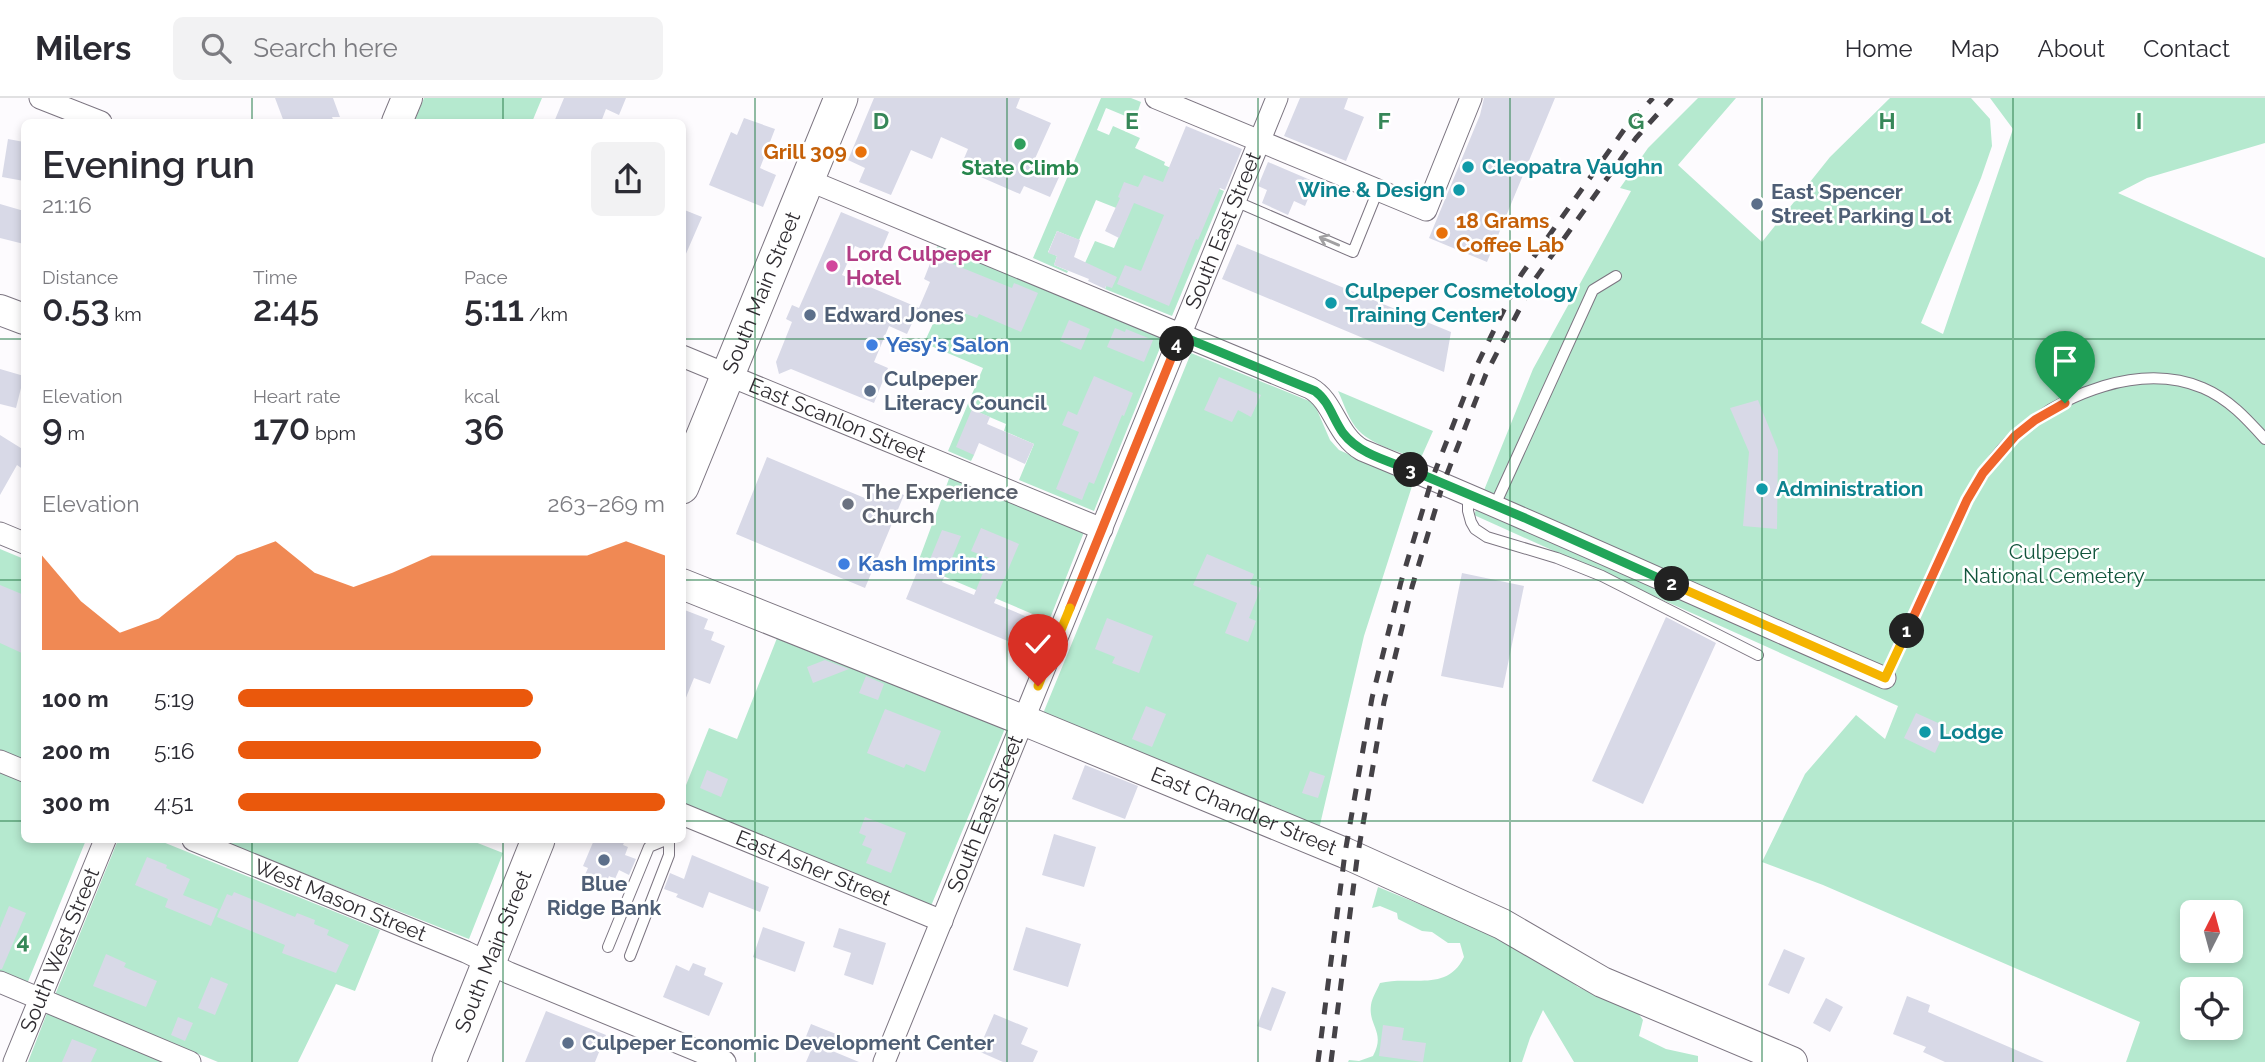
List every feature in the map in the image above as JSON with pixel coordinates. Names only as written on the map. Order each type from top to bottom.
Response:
[{"type":"main road","name":"South Main Street","points":[[686,477],[841,98]]},
{"type":"main road","name":"South Main Street","points":[[450,1062],[537,843]]},
{"type":"street","points":[[40,98],[93,119]]},
{"type":"street","points":[[398,119],[407,98]]},
{"type":"street","points":[[1157,98],[1426,210],[1471,98]]},
{"type":"street","name":"South East Street","points":[[884,1062],[1277,98]]},
{"type":"street","points":[[808,180],[1315,391],[1323,399],[1342,432],[1357,447],[1495,505],[1885,678]]},
{"type":"street","points":[[0,310],[21,318]]},
{"type":"street","name":"East Scanlon Street","points":[[686,358],[1102,529]]},
{"type":"street","points":[[0,533],[21,542]]},
{"type":"street","name":"East Chandler Street","points":[[686,586],[1024,721],[1357,859],[1502,924],[1602,982],[1792,1062]]},
{"type":"street","points":[[0,761],[21,770]]},
{"type":"street","name":"East Asher Street","points":[[686,816],[942,921]]},
{"type":"street","name":"South West Street","points":[[14,1062],[104,843]]},
{"type":"street","name":"West Mason Street","points":[[199,843],[725,1062]]},
{"type":"street","points":[[0,982],[190,1062]]},
{"type":"lane","points":[[1235,201],[1353,251],[1378,190]]},
{"type":"lane","points":[[1495,505],[1593,290],[1615,276]]},
{"type":"lane","points":[[1885,678],[1977,482],[1998,454],[2035,420],[2097,389],[2131,379],[2152,377],[2204,388],[2240,411],[2265,439]]},
{"type":"lane","points":[[1468,494],[1471,522],[1475,529],[1487,537],[1557,558],[1602,576],[1758,655]]},
{"type":"lane","points":[[607,947],[649,847],[660,843]]},
{"type":"lane","points":[[630,956],[669,855],[668,843]]},
{"type":"green space","points":[[424,98],[542,98],[533,119],[415,119]]},
{"type":"green space","points":[[1101,98],[1131,98],[1141,102],[1135,120],[1106,108],[1097,130],[1109,135],[1113,126],[1140,138],[1135,148],[1165,162],[1164,165],[1224,191],[1172,316],[1105,289],[1109,280],[1085,263],[1095,241],[1114,248],[1129,213],[1096,200],[1079,240],[1057,231],[1048,252],[1057,256],[1054,265],[1068,271],[1067,273],[1033,258]]},
{"type":"green space","name":"Culpeper National Cemetery","points":[[1698,98],[1736,98],[1678,165],[1762,242],[1830,157],[1890,98],[1971,98],[1990,119],[1992,146],[1921,323],[1943,334],[2013,129],[1990,98],[2265,98],[2265,143],[2147,178],[2118,193],[2265,258],[2265,1062],[2126,1062],[2140,1022],[1823,885],[1762,862],[1805,774],[1856,715],[1885,739],[1898,706],[1474,515],[1533,369],[1631,191],[1620,188],[1648,148]]},
{"type":"green space","points":[[938,245],[1164,338],[1094,511],[1019,480],[1034,444],[1004,431],[1006,424],[973,410],[974,455],[971,461],[948,451],[983,368],[924,343],[944,300],[933,256]]},
{"type":"green space","points":[[1191,353],[1314,403],[1330,440],[1339,450],[1413,483],[1364,636],[1319,829],[1042,716]]},
{"type":"green space","points":[[1338,391],[1433,431],[1420,460],[1380,445],[1359,431]]},
{"type":"green space","points":[[950,476],[1084,532],[1049,621],[917,565]]},
{"type":"green space","points":[[0,549],[21,558],[21,759],[0,750]]},
{"type":"green space","points":[[779,633],[1006,726],[931,906],[686,805],[686,785],[709,728],[737,739]]},
{"type":"green space","points":[[0,772],[21,781],[21,843],[85,843],[27,984],[0,973]]},
{"type":"green space","points":[[117,843],[165,843],[380,930],[355,991],[336,984],[298,1062],[218,1062],[55,995]]},
{"type":"green space","points":[[227,843],[478,843],[503,853],[469,939]]},
{"type":"green space","points":[[1378,887],[1497,936],[1560,973],[1578,987],[1638,1013],[1643,1020],[1639,1036],[1666,1049],[1698,1056],[1698,1062],[1574,1062],[1543,1010],[1522,1062],[1348,1062],[1373,1056],[1377,1048],[1371,1005],[1380,983],[1438,979],[1457,968],[1464,957],[1460,943],[1448,943],[1432,932],[1422,931],[1398,919],[1397,913],[1380,906],[1372,908]]},
{"type":"green space","points":[[47,1013],[164,1062],[28,1062]]},
{"type":"building","points":[[275,98],[333,98],[340,117],[332,117],[333,119],[283,119]]},
{"type":"building","points":[[564,98],[626,98],[619,115],[606,109],[602,119],[555,119]]},
{"type":"building","points":[[874,98],[1020,98],[1016,108],[1051,123],[1033,163],[1060,175],[1050,197],[1024,186],[1020,194],[960,168],[968,149],[941,137],[932,159],[911,150],[891,195],[859,182],[865,168],[848,160]]},
{"type":"building","points":[[1300,98],[1348,98],[1344,109],[1364,117],[1346,161],[1284,136]]},
{"type":"building","points":[[1484,98],[1555,98],[1487,262],[1429,238],[1480,115]]},
{"type":"building","points":[[744,118],[775,129],[760,168],[776,175],[763,207],[709,185],[731,132],[737,135]]},
{"type":"building","points":[[1186,126],[1242,149],[1225,190],[1220,188],[1198,240],[1196,239],[1169,306],[1117,284],[1125,265],[1141,271],[1164,215],[1134,203],[1119,238],[1105,231],[1124,182],[1138,187],[1144,175],[1163,182]]},
{"type":"building","points":[[8,139],[21,141],[21,180],[2,177]]},
{"type":"building","points":[[1268,162],[1315,182],[1305,206],[1294,201],[1288,215],[1262,203],[1267,190],[1258,186]]},
{"type":"building","points":[[0,204],[21,210],[21,243],[0,238]]},
{"type":"building","points":[[686,211],[702,217],[686,254]]},
{"type":"building","points":[[841,212],[889,232],[879,256],[855,246],[842,275],[919,308],[907,334],[889,326],[874,362],[888,368],[874,403],[791,369],[779,374],[776,362],[792,322],[786,319],[792,305],[799,308]]},
{"type":"building","points":[[1057,231],[1080,240],[1074,257],[1117,277],[1112,288],[1106,286],[1105,289],[1088,281],[1089,279],[1054,265],[1057,256],[1048,253]]},
{"type":"building","points":[[1237,244],[1451,332],[1444,372],[1222,279]]},
{"type":"building","points":[[933,256],[1012,288],[1014,283],[1038,293],[1021,332],[979,314],[977,318],[956,310],[951,323],[918,310],[930,282],[924,279]]},
{"type":"building","points":[[1069,320],[1090,329],[1081,350],[1060,341]]},
{"type":"building","points":[[1115,328],[1125,332],[1126,329],[1153,340],[1144,362],[1107,347]]},
{"type":"building","points":[[0,369],[21,375],[16,408],[0,404]]},
{"type":"building","points":[[1094,376],[1133,393],[1094,484],[1089,482],[1082,500],[1056,489],[1079,432],[1062,425],[1068,411],[1077,415]]},
{"type":"building","points":[[1219,377],[1261,395],[1251,417],[1238,410],[1232,422],[1204,410]]},
{"type":"building","name":"Administration","points":[[1758,400],[1778,450],[1777,529],[1743,526],[1749,452],[1730,408]]},
{"type":"building","points":[[972,409],[990,417],[987,424],[1034,444],[1025,464],[979,443],[974,455],[956,447]]},
{"type":"building","points":[[0,435],[21,448],[21,468],[17,465],[0,495]]},
{"type":"building","points":[[767,457],[867,499],[870,492],[886,499],[890,489],[904,495],[865,588],[736,534]]},
{"type":"building","points":[[981,528],[1019,544],[994,603],[1032,619],[1020,646],[906,599],[917,572],[924,574],[942,530],[961,536],[942,582],[974,595],[989,558],[971,551]]},
{"type":"building","points":[[1207,554],[1254,574],[1250,584],[1261,588],[1249,618],[1256,621],[1248,642],[1225,633],[1237,603],[1193,585]]},
{"type":"building","points":[[1462,573],[1524,586],[1503,688],[1441,676]]},
{"type":"building","points":[[0,585],[21,594],[21,653],[0,643]]},
{"type":"building","points":[[686,611],[708,619],[704,629],[714,632],[711,640],[725,646],[710,684],[694,678],[686,698]]},
{"type":"building","points":[[1666,617],[1716,643],[1643,804],[1592,781]]},
{"type":"building","points":[[1107,618],[1153,636],[1139,673],[1112,663],[1115,657],[1095,649]]},
{"type":"building","points":[[825,660],[849,669],[813,683],[807,667]]},
{"type":"building","points":[[866,676],[884,684],[878,700],[859,693]]},
{"type":"building","points":[[1146,706],[1166,714],[1152,747],[1132,739]]},
{"type":"building","points":[[885,709],[941,731],[925,772],[906,764],[904,768],[867,753]]},
{"type":"building","name":"Lodge","points":[[1916,713],[1947,727],[1935,753],[1904,738]]},
{"type":"building","points":[[1085,765],[1138,786],[1125,819],[1072,799]]},
{"type":"building","points":[[707,770],[728,779],[721,797],[700,788]]},
{"type":"building","points":[[1310,771],[1325,776],[1318,798],[1302,793]]},
{"type":"building","points":[[865,817],[906,833],[891,873],[866,863],[872,849],[862,845],[866,836],[859,833]]},
{"type":"building","points":[[1054,834],[1096,847],[1084,887],[1042,875]]},
{"type":"building","name":"Blue Ridge Bank","points":[[593,843],[624,843],[628,847],[625,855],[636,859],[629,875],[619,870],[615,879],[609,876],[605,886],[584,877],[588,868],[583,866]]},
{"type":"building","points":[[692,855],[769,887],[760,912],[709,892],[703,908],[664,889],[670,873],[684,879]]},
{"type":"building","points":[[147,857],[190,879],[183,895],[218,909],[211,926],[165,907],[168,899],[135,885]]},
{"type":"building","points":[[234,892],[295,917],[297,913],[315,920],[314,924],[329,930],[327,935],[349,945],[336,973],[282,953],[285,945],[217,917],[227,894],[232,896]]},
{"type":"building","points":[[9,906],[26,913],[0,969],[0,928]]},
{"type":"building","points":[[763,927],[805,942],[795,972],[753,957]]},
{"type":"building","points":[[1026,927],[1081,944],[1068,987],[1013,970]]},
{"type":"building","points":[[839,928],[886,943],[873,985],[844,975],[851,953],[833,947]]},
{"type":"building","points":[[1784,949],[1805,958],[1789,994],[1768,985]]},
{"type":"building","points":[[106,954],[126,963],[124,967],[157,981],[146,1007],[93,986]]},
{"type":"building","points":[[693,963],[706,968],[704,975],[723,983],[709,1016],[663,997],[676,965],[689,971]]},
{"type":"building","points":[[211,977],[228,984],[215,1015],[198,1008]]},
{"type":"building","points":[[1272,987],[1286,992],[1271,1031],[1257,1026]]},
{"type":"building","points":[[1907,996],[1930,1005],[1928,1012],[2044,1062],[1945,1062],[1923,1052],[1926,1047],[1893,1034]]},
{"type":"building","points":[[1826,998],[1843,1007],[1830,1032],[1813,1023]]},
{"type":"building","name":"Culpeper Economic Development Center","points":[[546,1011],[606,1035],[595,1062],[525,1062]]},
{"type":"building","points":[[994,1014],[1028,1028],[1021,1044],[1038,1051],[1033,1062],[1003,1062],[978,1051]]},
{"type":"building","points":[[178,1017],[193,1023],[185,1041],[171,1035]]},
{"type":"building","points":[[811,1024],[836,1034],[830,1050],[859,1062],[806,1062],[812,1048],[803,1044]]},
{"type":"building","points":[[1383,1025],[1404,1028],[1402,1040],[1426,1043],[1423,1062],[1379,1056]]},
{"type":"building","points":[[72,1039],[97,1049],[91,1062],[62,1062]]},
{"type":"railway","points":[[1318,1062],[1345,853],[1372,698],[1401,582],[1432,479],[1475,369],[1521,275],[1626,127],[1653,98]]},
{"type":"railway","points":[[1331,1062],[1357,859],[1384,702],[1412,587],[1443,484],[1486,374],[1535,279],[1636,138],[1672,98]]},
{"type":"place","name":"State Climb","points":[[1020,144]]},
{"type":"place","name":"Grill 309","points":[[861,152]]},
{"type":"place","name":"Cleopatra Vaughn","points":[[1468,167]]},
{"type":"place","name":"Wine & Design","points":[[1459,190]]},
{"type":"place","name":"East Spencer Street Parking Lot","points":[[1757,204]]},
{"type":"place","name":"18 Grams Coffee Lab","points":[[1442,233]]},
{"type":"place","name":"Lord Culpeper Hotel","points":[[832,266]]},
{"type":"place","name":"Culpeper Cosmetology Training Center","points":[[1331,303]]},
{"type":"place","name":"Edward Jones","points":[[810,315]]},
{"type":"place","name":"Yesy's Salon","points":[[872,345]]},
{"type":"place","name":"Culpeper Literacy Council","points":[[870,391]]},
{"type":"place","name":"Administration","points":[[1762,489]]},
{"type":"place","name":"The Experience Church","points":[[848,504]]},
{"type":"place","name":"Kash Imprints","points":[[844,564]]},
{"type":"place","name":"Lodge","points":[[1925,732]]},
{"type":"place","name":"Blue Ridge Bank","points":[[604,860]]},
{"type":"place","name":"Culpeper Economic Development Center","points":[[568,1043]]},
{"type":"route","points":[[1038,686],[1181,336],[1315,391],[1323,399],[1346,437],[1362,450],[1525,518],[1776,632],[1885,678],[1967,500],[1983,473],[2015,436],[2035,420],[2065,403]]}]
